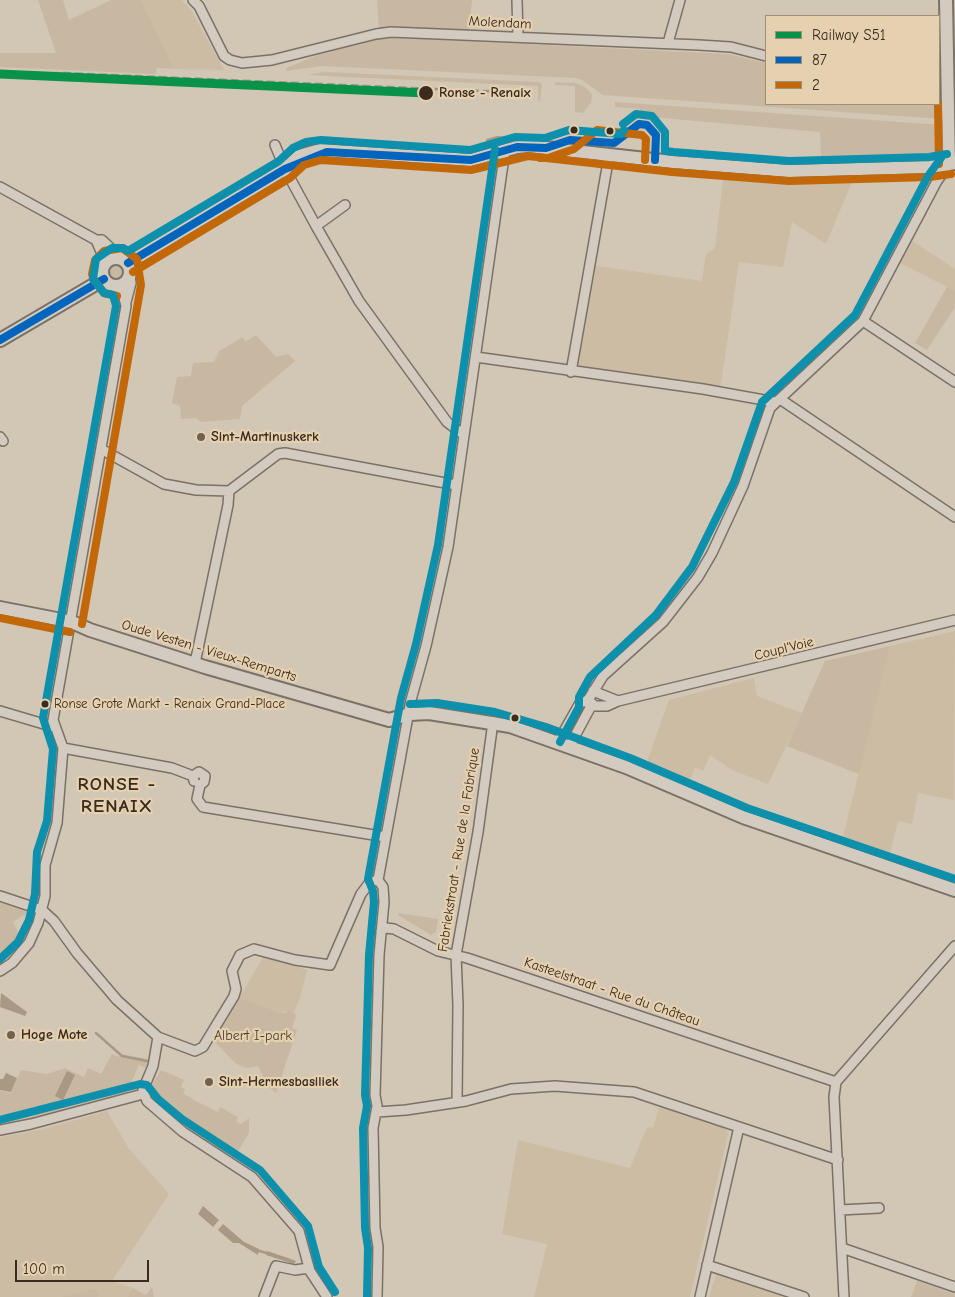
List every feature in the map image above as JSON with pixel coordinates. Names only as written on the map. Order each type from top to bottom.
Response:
[{"type":"street","points":[[517,0],[518,38]]},
{"type":"street","points":[[668,43],[680,0]]},
{"type":"street","points":[[563,744],[590,708],[588,700],[607,672],[663,622],[698,577],[731,513],[748,472],[767,413],[778,400],[863,321],[937,181],[952,163],[945,68],[951,39],[946,0]]},
{"type":"street","name":"Molendam","points":[[198,2],[224,56],[234,62],[272,60],[384,33],[668,43],[731,47],[765,56]]},
{"type":"street","points":[[275,145],[285,169],[359,301],[447,422],[464,434]]},
{"type":"street","points":[[125,281],[110,285],[104,279],[102,269],[110,259],[124,261],[285,169],[299,156],[320,150],[327,152],[471,160],[505,150],[528,146],[609,156],[789,171],[930,167],[952,163]]},
{"type":"street","points":[[377,1297],[378,1247],[375,1228],[373,1128],[377,1112],[375,1095],[383,890],[378,880],[410,714],[448,547],[505,150]]},
{"type":"street","points":[[571,372],[609,156]]},
{"type":"street","points":[[0,187],[96,240],[102,240],[109,245],[124,261],[126,302],[72,622],[54,715],[54,727],[63,748],[57,823],[45,865],[46,882],[42,910],[34,933],[26,948],[12,963],[0,971]]},
{"type":"street","points":[[316,226],[345,205]]},
{"type":"street","points":[[96,240],[106,263]]},
{"type":"street","points":[[0,340],[104,279]]},
{"type":"street","points":[[863,321],[955,382]]},
{"type":"street","points":[[476,357],[778,400],[955,517]]},
{"type":"street","points":[[101,448],[164,484],[196,490],[228,491],[278,454],[285,453],[456,485]]},
{"type":"street","points":[[195,663],[228,505],[228,491]]},
{"type":"street","name":"Oude Vesten - Vieux-Remparts","points":[[0,608],[72,622],[90,630],[195,663],[375,717],[393,720],[410,714],[436,714],[492,722],[563,744],[626,767],[744,817],[955,890]]},
{"type":"street","name":"Coupl'Voie","points":[[588,700],[595,706],[601,707],[618,701],[955,620]]},
{"type":"street","points":[[593,691],[618,701]]},
{"type":"street","points":[[0,711],[54,727]]},
{"type":"street","name":"Fabriekstraat - Rue de la Fabrique","points":[[457,1101],[458,1005],[456,955],[478,832],[492,722]]},
{"type":"street","points":[[63,748],[172,768],[193,776],[195,783],[200,785],[198,801],[207,808],[386,837]]},
{"type":"street","points":[[0,896],[42,910],[54,921],[73,948],[117,1000],[158,1037],[191,1050],[200,1050],[235,994],[236,989],[232,971],[240,954],[254,949],[295,960],[330,965],[361,894],[371,881],[378,880]]},
{"type":"street","name":"Kasteelstraat - Rue du Château","points":[[381,931],[386,928],[394,929],[432,949],[456,955],[836,1082]]},
{"type":"street","points":[[844,1297],[834,1097],[836,1082],[955,946]]},
{"type":"street","points":[[158,1037],[153,1066],[143,1094],[150,1106],[176,1127],[252,1177],[299,1231],[309,1268],[326,1297]]},
{"type":"street","points":[[377,1112],[406,1110],[457,1101],[511,1088],[555,1086],[634,1092],[838,1160]]},
{"type":"street","points":[[0,1130],[31,1124],[143,1094]]},
{"type":"street","points":[[700,1297],[739,1127]]},
{"type":"street","points":[[840,1210],[879,1208]]},
{"type":"street","points":[[842,1248],[955,1287]]},
{"type":"street","points":[[707,1265],[804,1297]]},
{"type":"street","points":[[264,1297],[276,1266],[298,1270],[309,1268]]},
{"type":"shaded area","points":[[141,0],[182,0],[191,10],[224,70],[174,68]]},
{"type":"shaded area","points":[[497,136],[517,137],[526,140],[492,148],[487,147],[486,139]]},
{"type":"shaded area","points":[[724,172],[790,176],[855,175],[826,244],[792,222],[783,267],[739,262],[720,390],[575,370],[590,265],[702,281],[706,254],[715,248]]},
{"type":"shaded area","points":[[911,240],[955,269],[955,291],[900,263]]},
{"type":"shaded area","points":[[955,631],[954,800],[918,793],[912,824],[898,821],[888,861],[841,845],[890,646]]},
{"type":"shaded area","points":[[754,678],[757,696],[802,713],[768,784],[732,770],[710,755],[703,771],[695,767],[687,788],[644,770],[669,700]]},
{"type":"shaded area","points":[[264,956],[307,970],[301,995],[294,1012],[276,1011],[239,998]]},
{"type":"shaded area","points":[[1,993],[27,1012],[25,1016],[0,1007]]},
{"type":"shaded area","points":[[67,1071],[75,1075],[63,1100],[55,1096]]},
{"type":"shaded area","points":[[6,1073],[17,1078],[11,1092],[0,1090],[0,1079],[3,1079]]},
{"type":"shaded area","points":[[660,1104],[723,1126],[728,1134],[690,1297],[534,1297],[547,1244],[502,1234],[518,1140],[630,1168],[647,1127],[653,1128]]},
{"type":"shaded area","points":[[107,1111],[129,1149],[169,1194],[112,1281],[133,1288],[127,1297],[0,1297],[0,1137],[40,1130]]},
{"type":"shaded area","points":[[203,1206],[219,1220],[213,1227],[198,1214]]},
{"type":"shaded area","points":[[223,1224],[244,1242],[259,1249],[258,1255],[239,1243],[233,1243],[218,1230]]},
{"type":"shaded area","points":[[267,1251],[296,1261],[294,1264],[266,1255]]},
{"type":"shaded area","points":[[717,1272],[790,1297],[709,1297]]},
{"type":"green space","points":[[38,0],[63,0],[69,20],[111,0],[141,0],[174,68],[224,71],[157,68],[156,74],[0,67],[0,53],[56,53]]},
{"type":"green space","points":[[377,0],[472,0],[469,33],[379,29]]},
{"type":"green space","points":[[382,37],[728,54],[765,63],[765,105],[940,105],[940,87],[942,119],[603,95],[582,80],[576,78],[322,66],[286,71],[286,68],[325,52]]},
{"type":"green space","points":[[323,72],[538,82],[542,84],[540,101],[538,101],[538,86],[308,75]]},
{"type":"green space","points":[[555,82],[575,83],[585,87],[592,94],[591,103],[583,113],[575,112],[575,86],[555,85]]},
{"type":"green space","points":[[615,102],[943,125],[942,144],[935,154],[821,156],[820,132],[640,116],[640,109],[615,107]]},
{"type":"green space","points":[[115,263],[121,265],[123,271],[121,277],[115,279],[109,277],[107,271],[109,265]]},
{"type":"green space","points":[[947,287],[955,291],[955,307],[927,350],[915,343]]},
{"type":"green space","points":[[256,335],[276,357],[288,354],[295,361],[242,406],[240,419],[200,422],[196,418],[181,419],[180,406],[172,403],[177,377],[191,376],[193,363],[214,362],[219,351],[243,337],[245,342]]},
{"type":"green space","points":[[890,646],[859,774],[787,746],[825,661]]},
{"type":"green space","points":[[0,900],[20,907],[27,913],[13,922],[23,942],[0,964]]},
{"type":"green space","points":[[398,913],[438,919],[436,932],[431,935],[398,915]]},
{"type":"green space","name":"Albert I-park","points":[[239,998],[276,1011],[286,1013],[287,1010],[295,1013],[296,1016],[292,1028],[297,1030],[276,1093],[268,1086],[258,1066],[246,1068],[235,1063],[213,1040]]},
{"type":"green space","points":[[112,1054],[119,1057],[121,1054],[148,1059],[146,1068],[139,1065],[126,1095],[0,1126],[0,1091],[11,1093],[21,1070],[47,1074],[65,1068],[84,1077],[88,1068],[101,1074]]},
{"type":"green space","points":[[161,1070],[184,1080],[181,1087],[185,1089],[183,1093],[194,1100],[218,1112],[220,1107],[238,1117],[236,1121],[241,1124],[249,1118],[249,1133],[237,1153],[228,1149],[225,1154],[185,1127],[157,1104],[150,1095],[150,1088]]},
{"type":"green space","points":[[917,1281],[955,1294],[955,1297],[911,1297]]},
{"type":"green space","points":[[152,1287],[154,1297],[127,1297],[133,1288],[146,1295]]},
{"type":"green space","points":[[93,1289],[100,1292],[97,1297],[62,1297]]},
{"type":"waterway","points":[[96,1033],[122,1056],[147,1061]]},
{"type":"waterway","points":[[256,1250],[270,1254]]},
{"type":"railway","points":[[3,74],[66,73],[529,93]]},
{"type":"rail line","name":"S51","points":[[0,74],[426,93]]},
{"type":"transit line","name":"2","points":[[938,105],[939,164]]},
{"type":"transit line","points":[[623,124],[636,114],[652,116],[665,132],[665,151],[674,152],[789,161],[929,157],[947,154]]},
{"type":"transit line","name":"87","points":[[128,263],[285,169],[327,152],[471,160],[517,147],[546,148],[570,140],[614,143],[639,124],[647,125],[656,135],[655,160]]},
{"type":"transit line","points":[[0,959],[18,942],[29,920],[35,894],[37,852],[47,821],[53,749],[43,718],[116,306],[113,295],[104,293],[93,279],[96,259],[112,248],[123,248],[128,251],[279,161],[293,148],[306,142],[321,140],[470,150],[515,137],[545,138],[569,130],[621,134],[624,130]]},
{"type":"transit line","name":"2","points":[[540,158],[548,158],[574,149],[597,130],[642,135],[646,139],[645,160]]},
{"type":"transit line","points":[[367,1297],[368,1248],[365,1228],[363,1128],[367,1106],[365,1095],[369,955],[374,902],[373,891],[368,879],[401,698],[416,644],[438,545],[495,149]]},
{"type":"transit line","name":"2","points":[[133,272],[290,178],[304,165],[321,160],[471,170],[528,156],[672,172],[789,181],[930,177],[951,174]]},
{"type":"transit line","points":[[560,742],[579,707],[579,697],[590,677],[656,615],[692,567],[734,482],[762,402],[855,315],[928,176],[941,158]]},
{"type":"transit line","name":"2","points":[[82,624],[141,285],[137,259],[122,248],[104,251],[95,260],[92,274],[94,280],[104,293],[117,296]]},
{"type":"transit line","name":"87","points":[[0,340],[104,279]]},
{"type":"transit line","name":"2","points":[[0,618],[70,632]]},
{"type":"transit line","points":[[410,704],[437,703],[495,712],[546,727],[630,758],[747,808],[955,879]]},
{"type":"transit line","points":[[0,1120],[140,1084],[147,1085],[158,1099],[182,1119],[260,1170],[308,1226],[319,1267],[335,1292]]},
{"type":"place","name":"Ronse - Renaix","points":[[426,93]]},
{"type":"place","name":"Sint-Martinuskerk","points":[[201,437]]},
{"type":"place","name":"Ronse Grote Markt - Renaix Grand-Place","points":[[45,704]]},
{"type":"place","name":"Hoge Mote","points":[[11,1035]]},
{"type":"place","name":"Sint-Hermesbasiliek","points":[[209,1082]]},
{"type":"district","name":"RONSE - RENAIX","points":[[117,796]]}]
